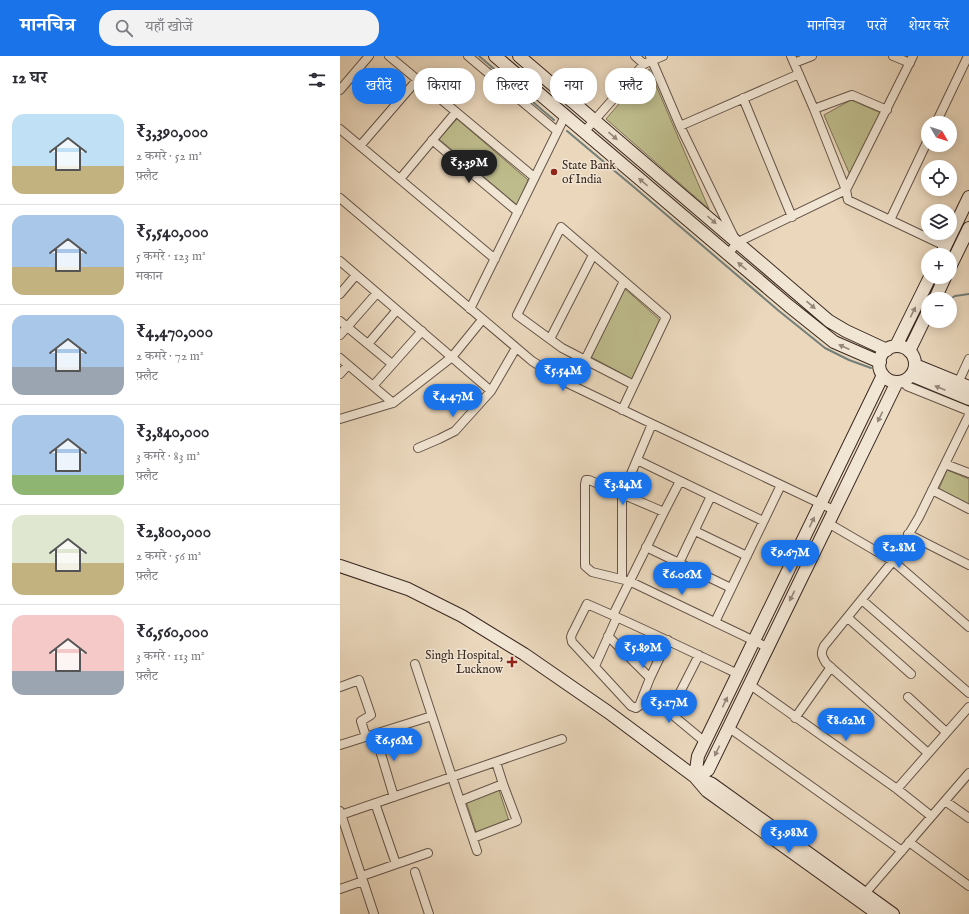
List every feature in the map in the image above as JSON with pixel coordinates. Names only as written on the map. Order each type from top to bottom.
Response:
[{"type":"street","points":[[341,86],[369,56]]},
{"type":"street","points":[[389,56],[414,77]]},
{"type":"street","points":[[468,56],[557,131]]},
{"type":"street","points":[[495,56],[789,306],[834,342],[880,362]]},
{"type":"street","points":[[520,56],[829,321],[846,331],[891,348],[900,346],[906,348],[911,352],[915,359],[834,510],[748,684],[708,770],[695,777]]},
{"type":"street","points":[[635,56],[644,64]]},
{"type":"street","points":[[584,132],[644,64],[651,58],[663,56]]},
{"type":"street","points":[[812,56],[793,60],[846,190],[848,200],[890,220],[939,248]]},
{"type":"street","points":[[728,254],[738,242],[846,190],[912,60],[893,56]]},
{"type":"street","points":[[939,116],[968,56]]},
{"type":"street","points":[[651,58],[680,126],[729,227],[738,242]]},
{"type":"street","points":[[680,126],[799,74]]},
{"type":"street","points":[[360,146],[414,83]]},
{"type":"street","points":[[814,109],[852,95],[887,110]]},
{"type":"street","points":[[743,98],[792,217]]},
{"type":"street","points":[[446,104],[534,177]]},
{"type":"street","points":[[400,179],[456,112]]},
{"type":"street","points":[[470,309],[565,116]]},
{"type":"street","points":[[340,129],[495,259]]},
{"type":"street","points":[[432,140],[518,212]]},
{"type":"street","points":[[890,220],[922,152]]},
{"type":"street","points":[[957,222],[969,197]]},
{"type":"street","points":[[340,198],[532,361],[567,382],[622,410],[834,510]]},
{"type":"street","points":[[622,410],[634,385],[666,317],[561,227],[517,315],[562,348],[634,385]]},
{"type":"street","points":[[957,256],[966,241],[969,228]]},
{"type":"street","points":[[550,339],[593,255]]},
{"type":"street","points":[[340,261],[491,391]]},
{"type":"street","points":[[340,294],[356,275]]},
{"type":"street","points":[[585,360],[624,281]]},
{"type":"street","points":[[926,284],[891,348],[882,355],[880,369],[883,375],[889,380],[906,376],[963,385],[969,359]]},
{"type":"street","points":[[340,335],[377,293]]},
{"type":"street","points":[[368,344],[397,310]]},
{"type":"street","points":[[340,419],[393,403],[452,357],[482,320]]},
{"type":"street","points":[[340,321],[392,364]]},
{"type":"street","points":[[909,351],[921,326]]},
{"type":"street","points":[[373,386],[422,331]]},
{"type":"street","points":[[418,448],[455,431],[491,391],[516,348]]},
{"type":"street","points":[[340,358],[393,403]]},
{"type":"street","points":[[340,374],[348,365]]},
{"type":"street","points":[[695,777],[698,756],[883,375]]},
{"type":"street","points":[[906,376],[969,399]]},
{"type":"street","points":[[906,376],[907,386],[969,411]]},
{"type":"street","points":[[928,753],[826,663],[821,652],[824,646],[893,561],[919,517],[969,415]]},
{"type":"street","points":[[626,580],[622,495],[652,424]]},
{"type":"street","points":[[637,460],[763,521]]},
{"type":"street","points":[[945,464],[969,473]]},
{"type":"street","points":[[664,512],[586,480],[585,566],[592,572],[626,580],[767,647]]},
{"type":"street","points":[[595,666],[608,636],[626,580],[646,548],[680,481]]},
{"type":"street","points":[[715,622],[781,485]]},
{"type":"street","points":[[932,490],[969,509]]},
{"type":"street","points":[[679,563],[711,496]]},
{"type":"street","points":[[828,523],[893,561],[969,627]]},
{"type":"street","points":[[695,531],[747,556]]},
{"type":"street","points":[[908,534],[969,565]]},
{"type":"street","points":[[646,548],[731,588]]},
{"type":"street","points":[[340,566],[408,589],[462,616],[524,654],[608,712],[695,777],[712,784],[862,897],[893,914]]},
{"type":"street","points":[[862,600],[969,694]]},
{"type":"street","points":[[668,640],[639,706],[636,708],[631,706],[572,642],[571,637],[587,604],[668,640],[738,674]]},
{"type":"street","points":[[848,618],[911,674]]},
{"type":"street","points":[[608,636],[650,678]]},
{"type":"street","points":[[670,712],[699,655]]},
{"type":"street","points":[[415,664],[477,851]]},
{"type":"street","points":[[795,718],[831,667]]},
{"type":"street","points":[[340,687],[359,680],[372,715],[361,721],[366,737]]},
{"type":"street","points":[[748,684],[932,816]]},
{"type":"street","points":[[645,692],[705,742]]},
{"type":"street","points":[[908,697],[946,732]]},
{"type":"street","points":[[896,789],[969,707]]},
{"type":"street","points":[[340,745],[432,716]]},
{"type":"street","points":[[728,727],[902,851]]},
{"type":"street","points":[[375,734],[394,797]]},
{"type":"street","points":[[374,914],[341,813],[394,797],[562,739]]},
{"type":"street","points":[[473,838],[517,821],[496,762]]},
{"type":"street","points":[[862,897],[969,773]]},
{"type":"street","points":[[460,801],[503,784]]},
{"type":"street","points":[[945,800],[969,818]]},
{"type":"street","points":[[375,803],[396,864]]},
{"type":"street","points":[[909,842],[969,886]]},
{"type":"street","points":[[340,889],[396,864],[428,853]]},
{"type":"street","points":[[415,872],[429,914]]},
{"type":"street","points":[[862,897],[878,914]]},
{"type":"shaded area","points":[[656,85],[709,209],[606,119],[619,104],[656,104]]},
{"type":"shaded area","points":[[851,100],[881,113],[850,175],[824,115]]},
{"type":"shaded area","points":[[457,119],[528,180],[517,205],[439,139]]},
{"type":"shaded area","points":[[624,288],[660,320],[632,379],[591,357]]},
{"type":"shaded area","points":[[947,470],[969,479],[969,504],[939,489]]},
{"type":"shaded area","points":[[499,790],[509,821],[476,832],[466,801]]},
{"type":"waterway","points":[[479,56],[554,120]]},
{"type":"waterway","points":[[567,131],[779,311],[825,348],[849,360],[871,368]]},
{"type":"waterway","points":[[957,296],[969,294]]},
{"type":"place","name":"State Bank of India","points":[[554,172]]},
{"type":"place","name":"Singh Hospital, Lucknow","points":[[512,662]]}]
